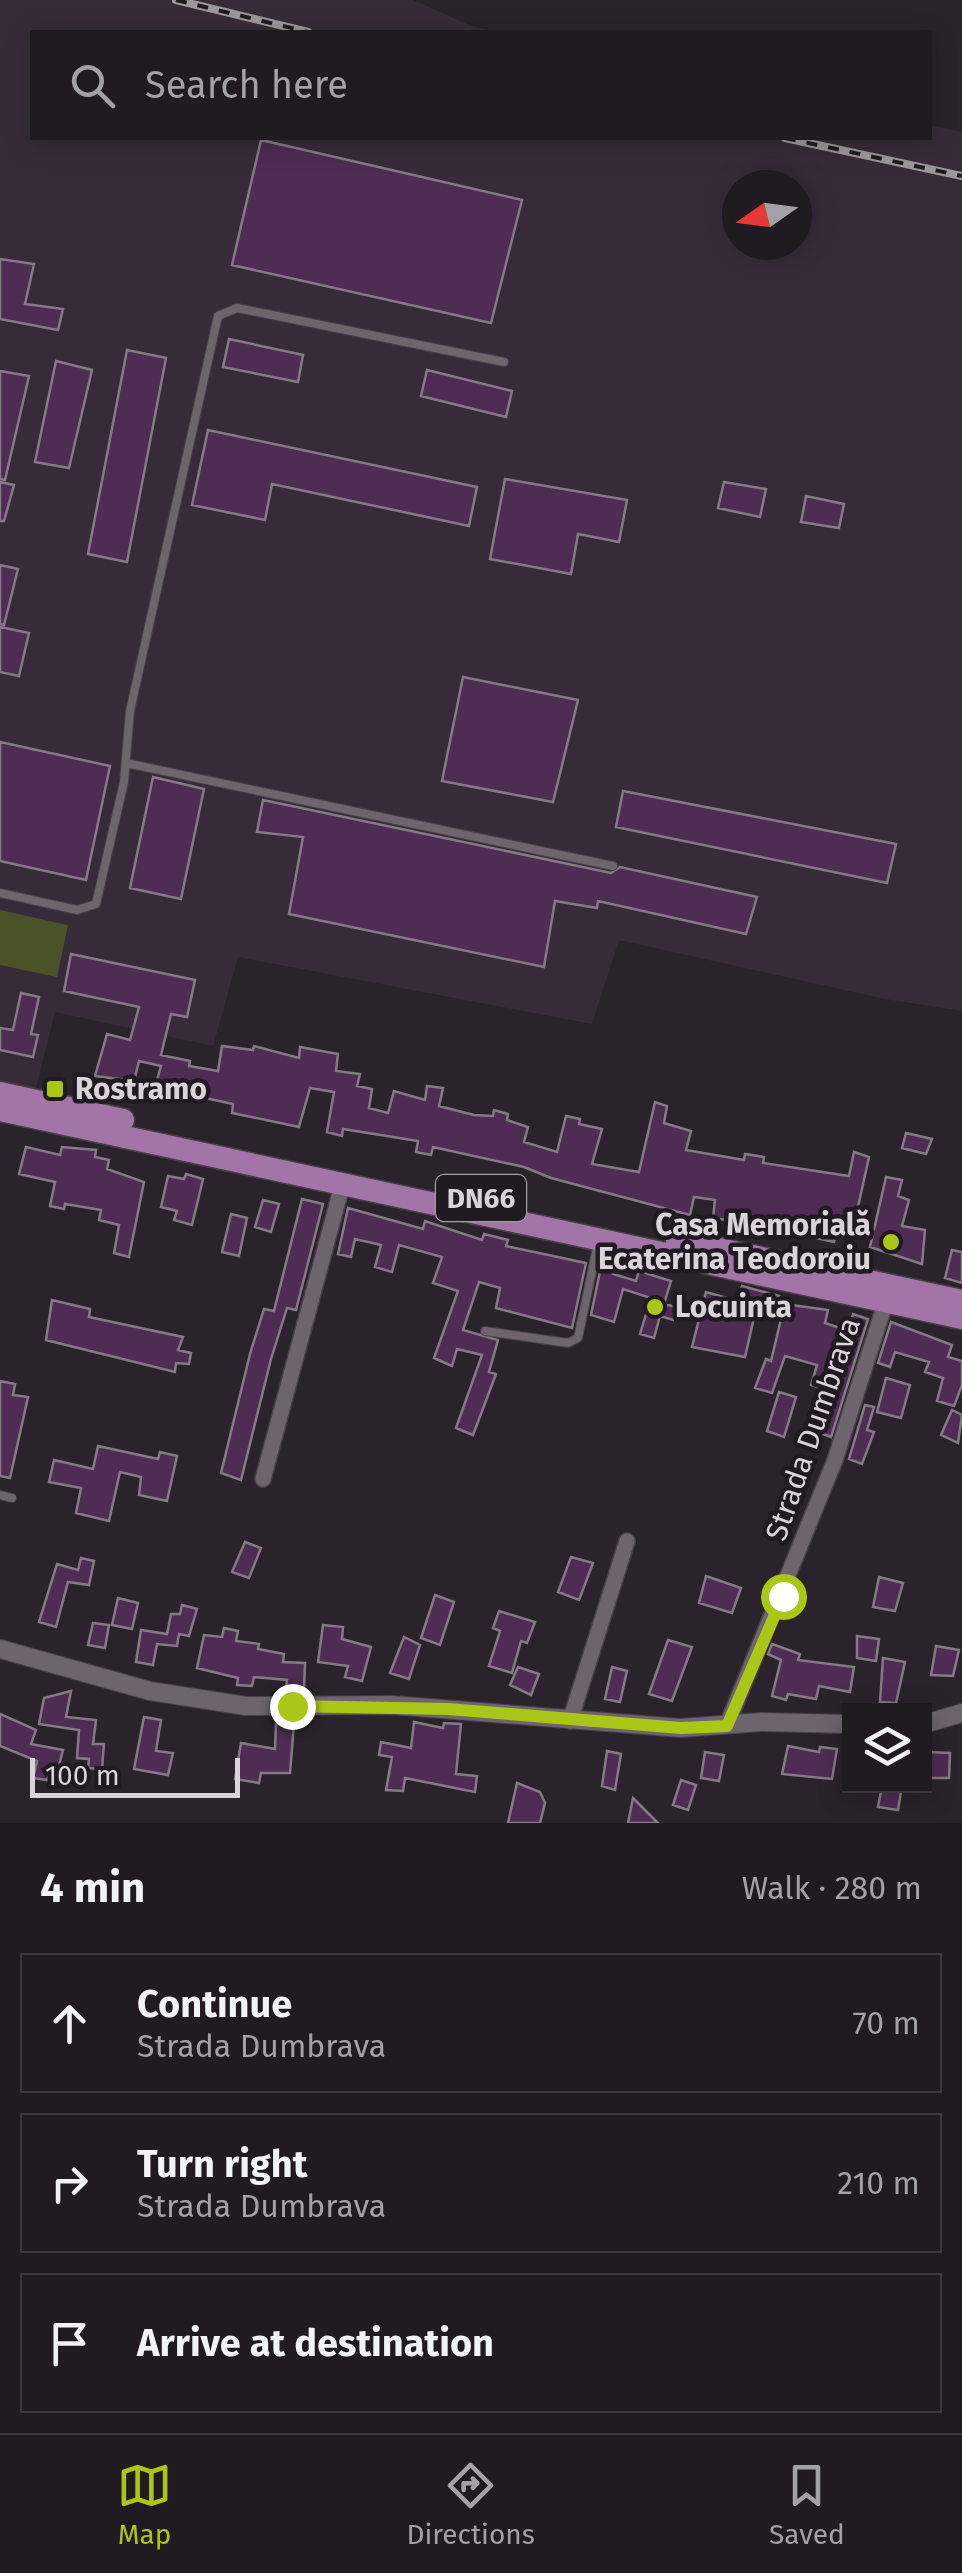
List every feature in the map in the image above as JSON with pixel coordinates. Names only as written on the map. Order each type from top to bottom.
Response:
[{"type":"main road","name":"DN66","points":[[0,1094],[888,1293],[962,1300]]},
{"type":"main road","points":[[0,1110],[599,1239],[888,1293],[962,1318]]},
{"type":"street","points":[[264,1480],[344,1182]]},
{"type":"street","name":"Strada Dumbrava","points":[[727,1726],[742,1698],[835,1460],[888,1293]]},
{"type":"street","points":[[570,1721],[627,1540]]},
{"type":"street","points":[[0,1649],[150,1691],[246,1706],[392,1706],[681,1728],[842,1724]]},
{"type":"street","points":[[932,1722],[962,1713]]},
{"type":"lane","points":[[0,894],[76,910],[96,904],[126,763],[130,711],[218,316],[238,308],[504,362]]},
{"type":"lane","points":[[126,763],[613,866]]},
{"type":"lane","points":[[485,1331],[568,1343],[578,1338],[599,1239]]},
{"type":"lane","points":[[0,1495],[12,1498]]},
{"type":"shaded area","points":[[0,0],[413,0],[490,30],[30,30],[30,140],[932,140],[932,125],[962,132],[962,1011],[885,999],[619,940],[592,1024],[238,957],[213,1046],[55,1012],[35,1091],[0,1084]]},
{"type":"green space","points":[[0,910],[68,925],[57,977],[0,965]]},
{"type":"building","points":[[261,140],[522,200],[491,323],[232,265]]},
{"type":"building","points":[[0,259],[34,264],[25,304],[63,309],[58,330],[0,319]]},
{"type":"building","points":[[229,339],[303,355],[298,382],[223,367]]},
{"type":"building","points":[[127,350],[166,358],[127,562],[88,554]]},
{"type":"building","points":[[56,361],[92,370],[69,468],[35,462]]},
{"type":"building","points":[[427,370],[512,391],[506,417],[421,396]]},
{"type":"building","points":[[0,371],[29,376],[5,480],[0,479]]},
{"type":"building","points":[[208,430],[477,487],[469,526],[272,484],[265,520],[192,505]]},
{"type":"building","points":[[505,479],[627,500],[619,542],[578,534],[571,574],[490,559]]},
{"type":"building","points":[[0,482],[14,485],[4,521],[0,521]]},
{"type":"building","points":[[724,482],[766,489],[760,517],[718,508]]},
{"type":"building","points":[[806,496],[844,504],[839,528],[801,522]]},
{"type":"building","points":[[0,565],[18,569],[4,625],[0,624]]},
{"type":"building","points":[[0,627],[29,633],[19,676],[0,672]]},
{"type":"building","points":[[463,677],[578,700],[553,802],[442,781]]},
{"type":"building","points":[[0,742],[110,766],[86,880],[0,861]]},
{"type":"building","points":[[153,777],[204,789],[181,899],[130,888]]},
{"type":"building","points":[[623,791],[896,844],[887,883],[616,827]]},
{"type":"building","points":[[263,800],[611,873],[620,867],[757,897],[746,934],[598,901],[597,908],[555,901],[544,967],[289,914],[303,837],[257,832]]},
{"type":"building","points":[[71,954],[195,980],[187,1017],[171,1014],[161,1055],[190,1061],[189,1066],[218,1071],[222,1046],[253,1050],[254,1046],[299,1058],[300,1047],[338,1054],[336,1071],[360,1074],[357,1086],[372,1089],[369,1108],[388,1113],[394,1091],[425,1100],[427,1086],[443,1088],[439,1106],[474,1115],[493,1116],[494,1110],[508,1114],[507,1120],[528,1127],[524,1142],[557,1152],[566,1116],[580,1119],[579,1124],[602,1129],[592,1164],[639,1172],[655,1102],[667,1106],[664,1123],[691,1131],[686,1150],[744,1160],[745,1154],[764,1157],[763,1163],[849,1176],[854,1152],[869,1157],[854,1225],[838,1221],[834,1242],[812,1237],[814,1228],[783,1222],[780,1232],[738,1226],[739,1222],[713,1218],[715,1200],[694,1197],[690,1215],[551,1178],[524,1167],[433,1147],[431,1155],[416,1152],[418,1141],[343,1129],[342,1136],[327,1132],[334,1092],[310,1088],[299,1127],[232,1113],[233,1104],[155,1087],[161,1066],[139,1061],[134,1081],[95,1076],[107,1034],[130,1040],[139,1007],[64,991]]},
{"type":"building","points":[[21,993],[39,997],[31,1034],[38,1035],[33,1057],[0,1050],[0,1028],[13,1030]]},
{"type":"building","points":[[906,1133],[932,1139],[926,1154],[902,1148]]},
{"type":"building","points":[[26,1147],[60,1155],[62,1147],[96,1150],[95,1157],[109,1160],[107,1169],[144,1182],[129,1257],[114,1253],[119,1225],[99,1220],[101,1210],[65,1204],[64,1209],[50,1206],[55,1182],[19,1174]]},
{"type":"building","points":[[186,1174],[203,1179],[192,1225],[174,1220],[177,1211],[161,1207],[168,1176],[184,1179]]},
{"type":"building","points":[[886,1177],[902,1180],[898,1196],[909,1200],[902,1226],[925,1230],[922,1264],[870,1247]]},
{"type":"building","points":[[302,1199],[323,1204],[296,1310],[287,1308],[271,1359],[241,1480],[221,1473],[250,1354],[264,1309],[274,1311]]},
{"type":"building","points":[[263,1200],[279,1204],[271,1232],[255,1227]]},
{"type":"building","points":[[348,1208],[423,1229],[425,1221],[482,1240],[484,1234],[508,1240],[506,1246],[586,1263],[572,1328],[496,1308],[500,1288],[479,1282],[463,1330],[498,1340],[489,1372],[496,1374],[473,1435],[456,1428],[482,1355],[457,1349],[452,1366],[434,1358],[458,1291],[433,1283],[442,1257],[399,1245],[392,1272],[375,1267],[381,1245],[355,1239],[351,1257],[338,1254]]},
{"type":"building","points":[[231,1214],[247,1218],[239,1256],[222,1252]]},
{"type":"building","points":[[952,1250],[962,1252],[962,1283],[945,1278]]},
{"type":"building","points":[[603,1257],[616,1260],[613,1274],[636,1281],[639,1271],[671,1281],[664,1304],[676,1307],[673,1320],[660,1316],[654,1338],[640,1334],[651,1298],[623,1289],[614,1322],[591,1315]]},
{"type":"building","points":[[742,1286],[779,1296],[777,1303],[828,1310],[825,1323],[848,1331],[853,1314],[868,1319],[831,1437],[812,1430],[832,1392],[811,1385],[817,1365],[785,1356],[772,1393],[755,1388],[766,1359],[771,1361],[782,1315],[756,1309],[745,1357],[692,1347],[706,1292],[738,1301]]},
{"type":"building","points":[[52,1300],[90,1309],[89,1317],[183,1337],[178,1350],[191,1353],[189,1364],[176,1363],[175,1372],[46,1340]]},
{"type":"building","points":[[891,1322],[952,1345],[948,1357],[962,1361],[962,1385],[954,1406],[937,1401],[943,1378],[925,1372],[929,1362],[895,1352],[890,1367],[878,1363]]},
{"type":"building","points":[[886,1378],[910,1385],[901,1418],[877,1412]]},
{"type":"building","points":[[0,1381],[15,1384],[13,1395],[28,1397],[10,1478],[0,1476]]},
{"type":"building","points":[[779,1392],[796,1397],[784,1437],[767,1431]]},
{"type":"building","points":[[865,1405],[874,1407],[867,1430],[874,1432],[862,1464],[849,1459]]},
{"type":"building","points":[[952,1410],[962,1415],[958,1443],[941,1435]]},
{"type":"building","points":[[98,1446],[158,1459],[160,1452],[177,1456],[167,1501],[139,1495],[141,1477],[120,1472],[109,1521],[76,1513],[81,1488],[49,1482],[54,1460],[93,1469]]},
{"type":"building","points":[[245,1542],[261,1548],[249,1578],[232,1572]]},
{"type":"building","points":[[571,1557],[593,1563],[579,1600],[558,1592]]},
{"type":"building","points":[[81,1558],[94,1561],[89,1585],[68,1582],[56,1627],[39,1622],[57,1564],[78,1570]]},
{"type":"building","points":[[706,1576],[741,1588],[732,1613],[699,1603]]},
{"type":"building","points":[[879,1577],[903,1583],[895,1611],[873,1607]]},
{"type":"building","points":[[435,1595],[454,1602],[440,1645],[421,1638]]},
{"type":"building","points":[[118,1598],[138,1603],[132,1629],[112,1625]]},
{"type":"building","points":[[182,1605],[197,1609],[189,1636],[179,1634],[177,1646],[157,1644],[153,1665],[136,1662],[141,1630],[167,1634],[171,1614],[180,1614]]},
{"type":"building","points":[[499,1611],[535,1622],[527,1643],[521,1641],[512,1673],[489,1666],[500,1631],[493,1628]]},
{"type":"building","points":[[93,1623],[109,1625],[105,1648],[88,1645]]},
{"type":"building","points":[[323,1625],[343,1627],[342,1639],[371,1647],[362,1681],[345,1677],[348,1666],[318,1662]]},
{"type":"building","points":[[224,1628],[238,1631],[236,1641],[259,1644],[258,1649],[284,1654],[283,1662],[305,1663],[304,1689],[286,1689],[287,1680],[254,1677],[252,1686],[237,1685],[238,1678],[197,1668],[204,1635],[222,1637]]},
{"type":"building","points":[[857,1636],[879,1639],[876,1661],[857,1658]]},
{"type":"building","points":[[404,1637],[420,1645],[409,1679],[390,1673]]},
{"type":"building","points":[[668,1640],[692,1647],[672,1701],[649,1694]]},
{"type":"building","points":[[772,1644],[800,1654],[798,1660],[854,1667],[850,1692],[819,1686],[816,1699],[788,1694],[786,1700],[772,1696],[781,1660],[768,1654]]},
{"type":"building","points":[[936,1646],[959,1650],[953,1676],[931,1675]]},
{"type":"building","points":[[883,1658],[905,1662],[896,1703],[880,1702]]},
{"type":"building","points":[[518,1667],[539,1674],[531,1695],[510,1685]]},
{"type":"building","points":[[612,1667],[627,1671],[620,1702],[605,1699]]},
{"type":"building","points":[[71,1691],[66,1717],[96,1720],[93,1744],[104,1744],[102,1769],[88,1768],[89,1759],[77,1758],[79,1730],[39,1724],[44,1698]]},
{"type":"building","points":[[0,1714],[36,1730],[31,1744],[63,1750],[57,1773],[50,1770],[47,1780],[33,1778],[37,1761],[0,1746]]},
{"type":"building","points":[[144,1717],[161,1720],[156,1751],[173,1753],[168,1775],[134,1769]]},
{"type":"building","points":[[414,1722],[443,1728],[444,1723],[461,1724],[456,1774],[477,1776],[475,1792],[405,1778],[403,1791],[386,1790],[392,1757],[379,1755],[381,1742],[411,1748]]},
{"type":"building","points":[[276,1724],[294,1724],[290,1773],[261,1773],[259,1783],[235,1779],[241,1743],[275,1749]]},
{"type":"building","points":[[788,1746],[819,1752],[820,1747],[837,1749],[832,1779],[782,1774]]},
{"type":"building","points":[[607,1751],[621,1754],[615,1790],[602,1786]]},
{"type":"building","points":[[705,1752],[724,1755],[719,1781],[701,1778]]},
{"type":"building","points":[[932,1752],[950,1753],[949,1778],[932,1778]]},
{"type":"building","points":[[681,1780],[696,1785],[688,1810],[673,1805]]},
{"type":"building","points":[[517,1783],[540,1792],[545,1803],[540,1823],[508,1823]]},
{"type":"building","points":[[881,1793],[901,1793],[898,1810],[878,1807]]},
{"type":"building","points":[[633,1798],[658,1823],[628,1823]]},
{"type":"railway","points":[[176,0],[300,30]]},
{"type":"railway","points":[[794,140],[962,176]]},
{"type":"place","name":"Rostramo","points":[[55,1089]]},
{"type":"place","name":"Casa Memorială Ecaterina Teodoroiu","points":[[891,1242]]},
{"type":"place","name":"Locuinta","points":[[655,1307]]},
{"type":"route","points":[[292,1706],[392,1706],[681,1728],[727,1726],[783,1596]]}]
